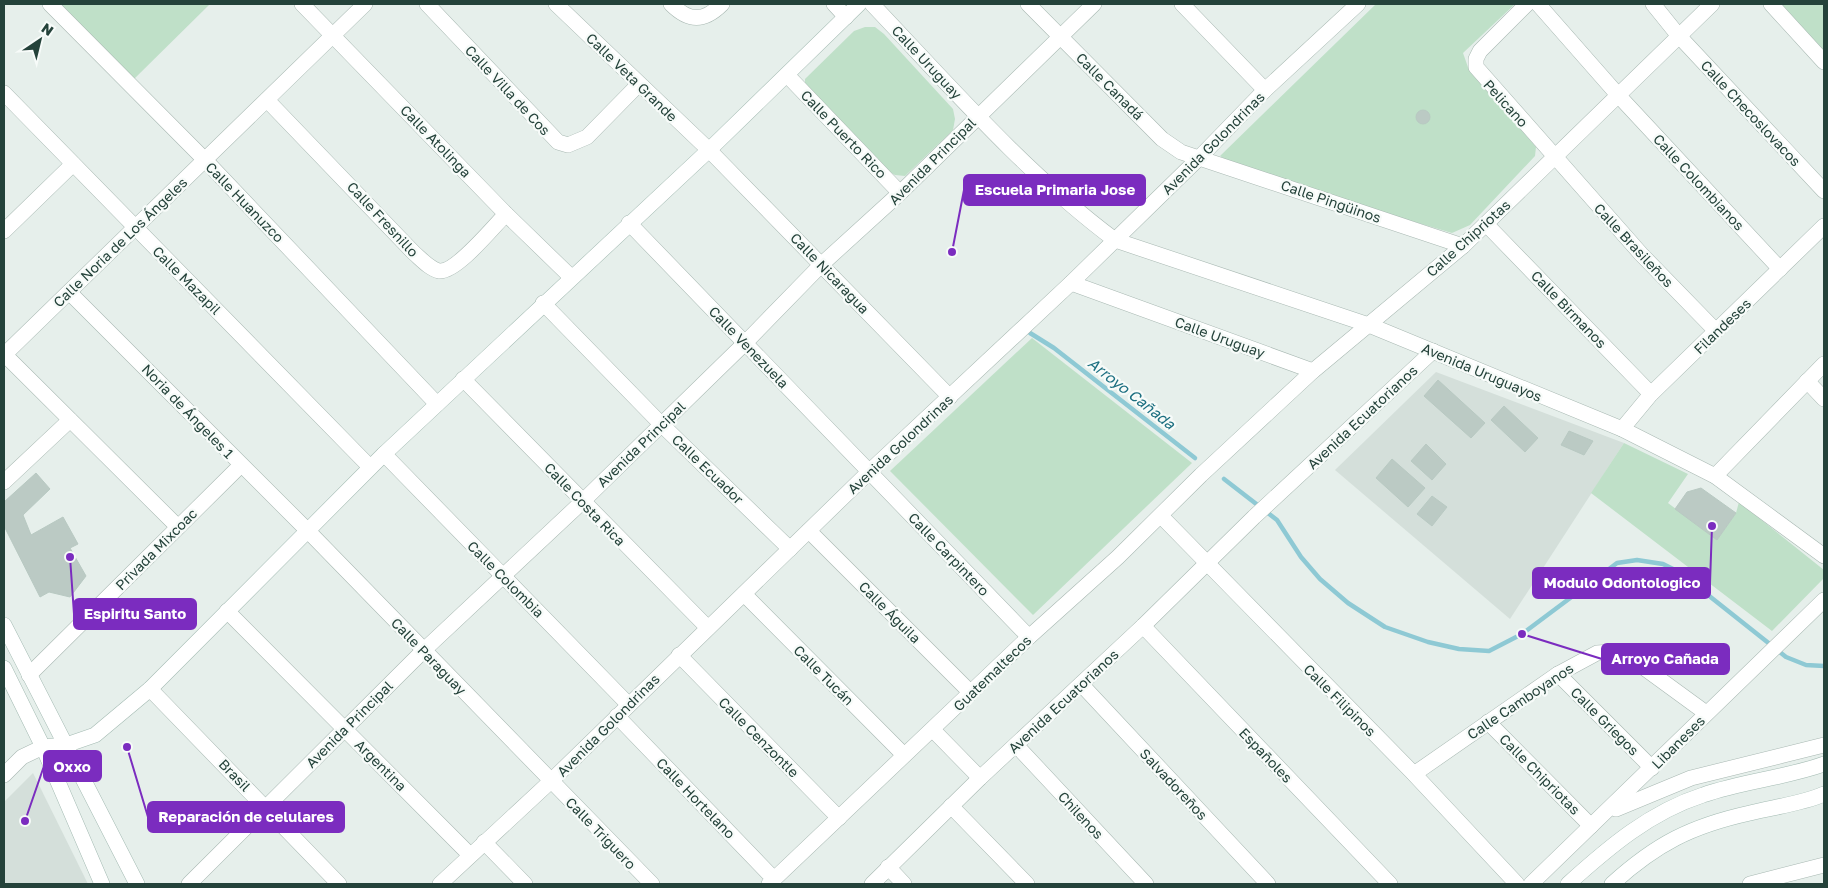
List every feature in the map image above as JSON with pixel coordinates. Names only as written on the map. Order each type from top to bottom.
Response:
[{"type":"street","name":"Calle Huanuzco","points":[[50,4],[205,160],[437,404]]},
{"type":"street","name":"Calle Atolinga","points":[[302,4],[506,214],[571,276]]},
{"type":"street","name":"Calle Noria de Los Ángeles","points":[[4,354],[365,4]]},
{"type":"street","name":"Calle Villa de Cos","points":[[427,4],[558,142],[568,145],[587,137],[639,84]]},
{"type":"street","name":"Calle Veta Grande","points":[[556,4],[709,150]]},
{"type":"street","points":[[671,4],[686,16],[696,19],[708,16],[722,4]]},
{"type":"street","points":[[834,4],[846,17]]},
{"type":"street","points":[[4,775],[22,757],[43,747],[66,745],[81,741],[108,726],[150,689],[384,454],[571,276],[709,150],[859,4]]},
{"type":"street","name":"Calle Uruguay","points":[[872,4],[978,116],[1081,215],[1115,240]]},
{"type":"street","name":"Calle Canadá","points":[[1028,4],[1162,139],[1182,152],[1199,158]]},
{"type":"street","name":"Avenida Principal","points":[[190,884],[423,650],[503,578],[582,502],[745,343],[822,264],[900,193],[1094,4]]},
{"type":"street","points":[[1182,4],[1265,90]]},
{"type":"street","name":"Pelicano","points":[[1527,4],[1480,50],[1476,59],[1476,67],[1554,157]]},
{"type":"street","name":"Calle Colombianos","points":[[1538,4],[1618,95],[1780,269]]},
{"type":"street","name":"Calle Checoslovacos","points":[[1653,4],[1678,35],[1824,191]]},
{"type":"street","name":"Calle Chipriotas","points":[[1215,462],[1313,371],[1463,246],[1712,4]]},
{"type":"street","points":[[1771,4],[1824,62]]},
{"type":"street","name":"Avenida Golondrinas","points":[[440,884],[551,781],[628,704],[870,471],[1071,283],[1350,6]]},
{"type":"street","name":"Calle Puerto Rico","points":[[787,75],[900,193]]},
{"type":"street","name":"Calle Mazapil","points":[[5,98],[73,164],[370,468]]},
{"type":"street","name":"Calle Fresnillo","points":[[267,100],[414,253],[427,264],[440,270],[450,268],[460,261],[506,214]]},
{"type":"street","name":"Calle Nicaragua","points":[[709,150],[950,397]]},
{"type":"street","name":"Calle Brasileños","points":[[1554,157],[1641,254],[1716,331]]},
{"type":"street","name":"Calle Pingüinos","points":[[1199,158],[1463,246]]},
{"type":"street","points":[[4,231],[73,164]]},
{"type":"street","name":"Calle Venezuela","points":[[628,223],[870,471]]},
{"type":"street","name":"Calle Birmanos","points":[[1486,224],[1651,394]]},
{"type":"street","name":"Filandeses","points":[[1622,429],[1651,394],[1824,226]]},
{"type":"street","name":"Avenida Uruguayos","points":[[1115,240],[1369,325],[1622,429],[1715,476],[1824,556]]},
{"type":"street","name":"Calle Uruguay","points":[[1071,283],[1313,371]]},
{"type":"street","name":"Noria de Ángeles 1","points":[[69,292],[308,531]]},
{"type":"street","name":"Calle Ecuador","points":[[543,303],[661,424],[790,549]]},
{"type":"street","name":"Avenida Ecuatorianos","points":[[872,884],[980,778],[1143,626],[1254,517],[1434,351]]},
{"type":"street","points":[[4,354],[178,527]]},
{"type":"street","points":[[1715,476],[1824,364]]},
{"type":"street","name":"Calle Costa Rica","points":[[464,379],[582,502],[708,628]]},
{"type":"street","points":[[1807,381],[1824,399]]},
{"type":"street","points":[[4,482],[70,420]]},
{"type":"street","name":"Calle Colombia","points":[[384,454],[628,704]]},
{"type":"street","name":"Guatemaltecos","points":[[772,882],[1029,637],[1162,516],[1215,462]]},
{"type":"street","name":"Privada Mixcoac","points":[[29,675],[241,465]]},
{"type":"street","name":"Calle Carpintero","points":[[870,471],[1029,637]]},
{"type":"street","name":"Calle Filipinos","points":[[1162,516],[1414,774],[1517,884]]},
{"type":"street","name":"Calle Paraguay","points":[[308,531],[551,781]]},
{"type":"street","name":"Calle Águila","points":[[809,531],[970,693]]},
{"type":"street","name":"Calle Tucán","points":[[744,594],[904,755]]},
{"type":"street","name":"Libaneses","points":[[1531,884],[1824,600]]},
{"type":"street","name":"Argentina","points":[[227,611],[470,855]]},
{"type":"street","points":[[4,625],[136,884]]},
{"type":"street","name":"Españoles","points":[[1143,626],[1390,884]]},
{"type":"street","name":"Calle Camboyanos","points":[[1414,774],[1558,674],[1597,653],[1612,652],[1632,659],[1706,713]]},
{"type":"street","name":"Calle Cenzontle","points":[[679,656],[840,818]]},
{"type":"street","points":[[4,668],[43,747],[102,884]]},
{"type":"street","name":"Calle Griegos","points":[[1558,674],[1652,768]]},
{"type":"street","name":"Salvadoreños","points":[[1081,684],[1268,884]]},
{"type":"street","name":"Brasil","points":[[150,689],[339,884]]},
{"type":"street","name":"Calle Hortelano","points":[[617,716],[772,882]]},
{"type":"street","name":"Calle Chipriotas","points":[[1488,722],[1591,826]]},
{"type":"street","points":[[933,730],[980,778]]},
{"type":"street","name":"Chilenos","points":[[1016,745],[1146,884]]},
{"type":"street","points":[[1603,815],[1691,778],[1824,745]]},
{"type":"street","points":[[1568,884],[1618,840],[1673,806],[1703,794],[1824,764]]},
{"type":"street","name":"Calle Triguero","points":[[551,781],[652,884]]},
{"type":"street","points":[[1612,884],[1658,846],[1688,831],[1715,821],[1824,794]]},
{"type":"street","points":[[951,806],[1027,884]]},
{"type":"street","points":[[484,842],[525,884]]},
{"type":"street","points":[[1750,884],[1824,865]]},
{"type":"street","points":[[888,867],[904,884]]},
{"type":"shaded area","points":[[1436,372],[1624,443],[1510,619],[1335,470]]},
{"type":"shaded area","points":[[33,773],[88,884],[4,884],[4,802]]},
{"type":"green space","points":[[58,4],[210,4],[133,80]]},
{"type":"green space","points":[[1376,4],[1515,4],[1463,53],[1469,70],[1536,147],[1535,156],[1470,225],[1452,233],[1243,171],[1220,156]]},
{"type":"green space","points":[[1776,4],[1824,4],[1824,54]]},
{"type":"green space","points":[[865,27],[875,27],[884,34],[953,109],[955,119],[953,130],[905,176],[895,175],[885,169],[805,85],[805,79],[854,31]]},
{"type":"green space","points":[[1032,338],[1192,463],[1033,615],[890,471]]},
{"type":"green space","points":[[1624,443],[1688,474],[1668,503],[1717,540],[1736,513],[1739,502],[1824,570],[1824,578],[1772,631],[1591,493]]},
{"type":"building","points":[[1423,110],[1428,112],[1430,117],[1428,122],[1423,124],[1418,122],[1416,117],[1418,112]]},
{"type":"building","points":[[1438,380],[1485,423],[1471,438],[1424,396]]},
{"type":"building","points":[[1504,406],[1538,438],[1525,452],[1491,420]]},
{"type":"building","points":[[1569,431],[1593,441],[1584,455],[1561,445]]},
{"type":"building","points":[[1426,444],[1446,464],[1432,480],[1411,461]]},
{"type":"building","points":[[1392,459],[1425,488],[1408,507],[1376,478]]},
{"type":"building","points":[[36,473],[50,489],[23,515],[31,535],[63,517],[78,544],[70,548],[86,576],[70,597],[49,592],[40,597],[4,526],[4,502]]},
{"type":"building","points":[[1701,488],[1736,513],[1717,540],[1675,509],[1687,492]]},
{"type":"building","points":[[1432,496],[1447,507],[1432,526],[1417,514]]},
{"type":"waterway","name":"Arroyo Cañada","points":[[1030,333],[1054,348],[1195,458]]},
{"type":"waterway","name":"Arroyo Cañada","points":[[1224,479],[1277,520],[1301,557],[1320,579],[1348,603],[1385,627],[1428,642],[1459,649],[1489,651],[1522,634],[1617,563],[1637,560],[1663,564],[1679,572],[1786,657],[1806,665],[1824,666]]},
{"type":"place","name":"Escuela Primaria Jose","points":[[952,252]]},
{"type":"place","name":"Modulo Odontologico","points":[[1712,526]]},
{"type":"place","name":"Espiritu Santo","points":[[70,557]]},
{"type":"place","name":"Arroyo Cañada","points":[[1522,634]]},
{"type":"place","name":"Reparación de celulares","points":[[127,747]]},
{"type":"place","name":"Oxxo","points":[[25,821]]}]
